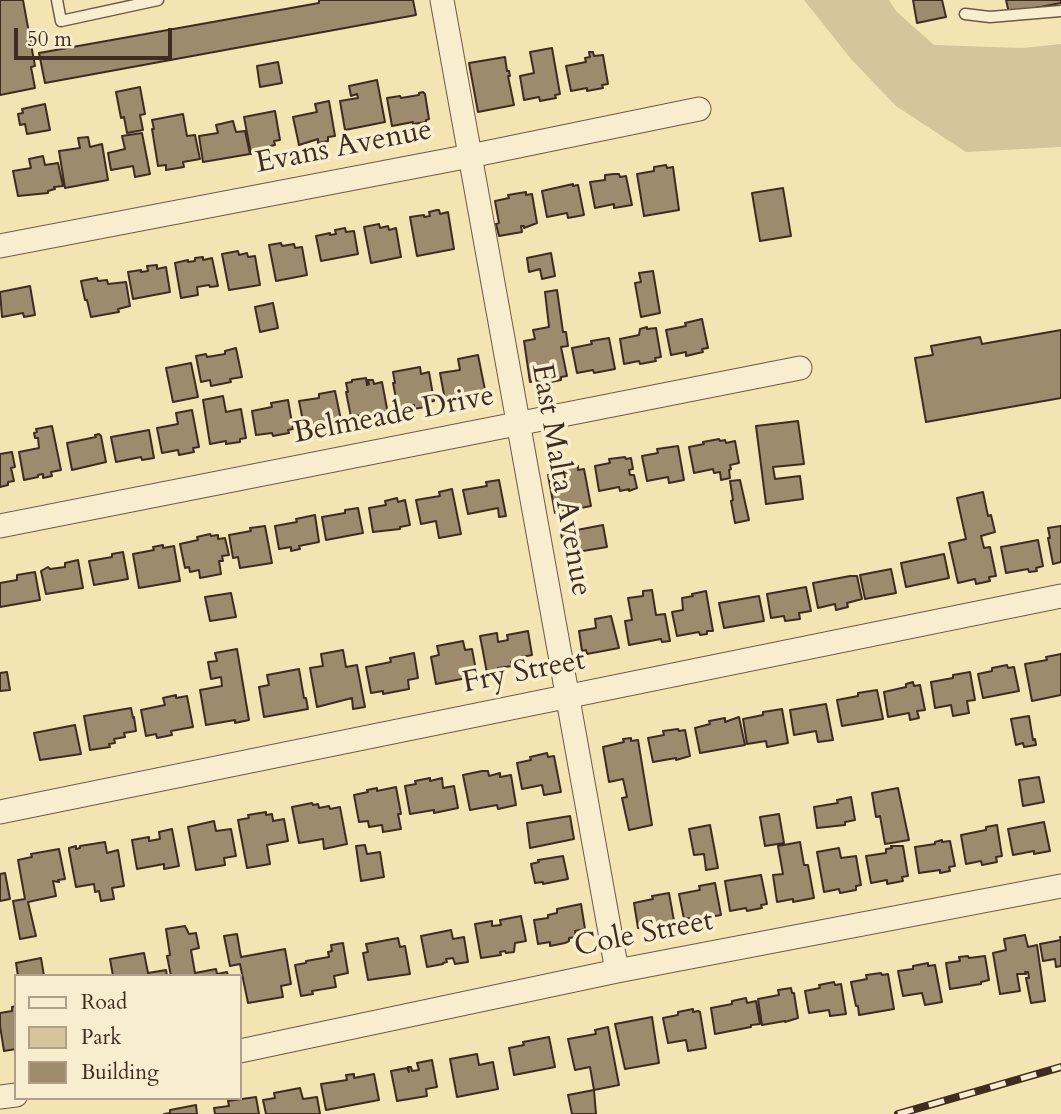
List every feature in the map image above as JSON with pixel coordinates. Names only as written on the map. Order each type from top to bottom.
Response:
[{"type":"street","name":"East Malta Avenue","points":[[442,0],[617,971]]},
{"type":"street","name":"Evans Avenue","points":[[0,246],[699,109]]},
{"type":"street","name":"Belmeade Drive","points":[[0,526],[800,368]]},
{"type":"street","name":"Fry Street","points":[[0,812],[1061,596]]},
{"type":"street","name":"Cole Street","points":[[242,1051],[617,971],[1061,886]]},
{"type":"lane","points":[[57,0],[61,21],[157,0]]},
{"type":"lane","points":[[965,14],[990,17],[1061,11]]},
{"type":"green space","points":[[804,0],[889,0],[896,11],[934,45],[1022,48],[1061,44],[1061,147],[966,152],[896,106],[851,59]]},
{"type":"building","points":[[0,0],[23,0],[35,66],[31,67],[35,88],[0,95]]},
{"type":"building","points":[[319,0],[413,0],[416,15],[45,83],[39,53],[319,3]]},
{"type":"building","points":[[913,0],[942,0],[946,17],[917,23]]},
{"type":"building","points":[[1006,0],[1061,0],[1061,3],[1009,13]]},
{"type":"building","points":[[552,48],[560,94],[555,95],[556,98],[540,101],[539,97],[524,100],[520,76],[534,73],[530,52]]},
{"type":"building","points":[[589,52],[593,52],[594,56],[603,55],[608,84],[602,85],[603,88],[571,91],[566,66],[586,62],[585,58],[590,57]]},
{"type":"building","points":[[505,57],[514,105],[478,112],[469,63]]},
{"type":"building","points":[[278,62],[282,83],[260,87],[257,66]]},
{"type":"building","points":[[377,80],[385,122],[345,130],[340,101],[358,98],[357,94],[351,96],[349,86]]},
{"type":"building","points":[[140,87],[145,114],[140,115],[143,130],[127,133],[116,92]]},
{"type":"building","points":[[423,92],[429,119],[426,122],[392,126],[387,98],[419,95]]},
{"type":"building","points":[[329,101],[335,136],[328,137],[328,141],[318,143],[318,139],[299,145],[293,117],[317,112],[315,104]]},
{"type":"building","points":[[45,104],[50,130],[27,134],[25,124],[20,125],[18,114],[23,113],[22,109]]},
{"type":"building","points":[[275,111],[280,140],[274,141],[275,145],[266,147],[267,151],[251,154],[244,117]]},
{"type":"building","points":[[183,114],[187,136],[195,135],[200,159],[183,162],[184,167],[166,170],[166,165],[158,166],[152,120]]},
{"type":"building","points":[[233,121],[236,132],[245,131],[250,154],[203,162],[199,136],[218,133],[216,125]]},
{"type":"building","points":[[142,133],[150,174],[135,177],[133,166],[111,170],[108,153],[125,149],[122,136]]},
{"type":"building","points":[[88,137],[90,147],[102,144],[108,180],[65,188],[59,151],[80,148],[78,138]]},
{"type":"building","points":[[43,156],[45,165],[58,163],[63,186],[54,187],[55,189],[48,193],[18,196],[13,171],[31,168],[29,159]]},
{"type":"building","points":[[666,165],[667,168],[673,167],[679,210],[644,216],[637,174],[654,171],[654,167]]},
{"type":"building","points":[[619,174],[620,177],[626,176],[632,205],[614,208],[614,204],[595,208],[590,182],[605,180],[605,175]]},
{"type":"building","points":[[578,185],[584,215],[568,218],[567,213],[547,217],[542,191]]},
{"type":"building","points":[[783,188],[791,236],[760,241],[752,193]]},
{"type":"building","points":[[526,192],[526,195],[532,194],[537,223],[524,228],[521,226],[522,232],[499,236],[495,201],[509,198],[508,195]]},
{"type":"building","points":[[439,210],[440,214],[448,212],[454,249],[417,256],[410,217],[430,216],[429,212]]},
{"type":"building","points":[[379,224],[380,228],[396,228],[401,257],[371,263],[364,227]]},
{"type":"building","points":[[345,228],[346,232],[354,231],[358,254],[321,261],[316,236],[336,234],[335,230]]},
{"type":"building","points":[[281,243],[282,246],[294,244],[295,248],[302,247],[307,275],[276,281],[269,245]]},
{"type":"building","points":[[238,251],[239,255],[247,253],[248,257],[255,256],[260,285],[229,290],[222,254]]},
{"type":"building","points":[[551,253],[555,276],[542,279],[540,269],[529,272],[527,258]]},
{"type":"building","points":[[203,257],[203,260],[212,258],[218,286],[197,287],[198,295],[181,298],[175,263],[195,261],[195,258]]},
{"type":"building","points":[[157,265],[157,269],[166,267],[170,292],[133,299],[128,272],[148,271],[147,266]]},
{"type":"building","points":[[653,271],[660,313],[641,317],[635,283],[641,282],[639,273]]},
{"type":"building","points":[[97,278],[98,281],[107,280],[108,284],[126,282],[130,306],[118,309],[119,312],[91,317],[81,281]]},
{"type":"building","points":[[30,286],[35,315],[24,317],[23,313],[2,317],[0,292]]},
{"type":"building","points":[[557,290],[563,332],[566,332],[568,346],[561,347],[567,376],[546,383],[545,379],[530,382],[524,341],[535,339],[533,330],[549,327],[545,292]]},
{"type":"building","points":[[273,303],[278,328],[260,332],[255,307]]},
{"type":"building","points":[[702,319],[708,348],[686,356],[686,352],[671,355],[666,330]]},
{"type":"building","points":[[656,328],[661,357],[655,358],[656,361],[624,364],[620,339],[639,335],[640,329]]},
{"type":"building","points":[[1061,330],[1061,398],[926,422],[915,358],[933,355],[931,346],[980,337],[982,344]]},
{"type":"building","points":[[609,338],[615,369],[577,373],[572,348]]},
{"type":"building","points":[[236,348],[242,377],[211,386],[210,380],[201,382],[196,356],[225,354],[225,351]]},
{"type":"building","points":[[478,355],[486,395],[445,400],[440,373],[460,370],[458,359]]},
{"type":"building","points":[[191,363],[198,397],[173,402],[166,368]]},
{"type":"building","points":[[420,367],[421,374],[429,372],[434,401],[429,402],[430,406],[398,408],[393,372]]},
{"type":"building","points":[[366,378],[367,385],[368,380],[373,380],[374,384],[382,382],[388,414],[367,418],[366,414],[351,417],[346,383]]},
{"type":"building","points":[[335,391],[341,420],[335,420],[336,424],[320,427],[320,423],[304,426],[299,401],[319,398],[319,394]]},
{"type":"building","points":[[223,396],[226,412],[241,409],[246,438],[240,439],[240,442],[210,444],[203,400]]},
{"type":"building","points":[[288,400],[293,429],[288,430],[289,433],[273,436],[272,433],[256,435],[252,411]]},
{"type":"building","points":[[192,410],[199,447],[193,448],[194,452],[179,455],[178,450],[162,453],[157,428],[178,424],[176,413]]},
{"type":"building","points":[[798,421],[804,464],[773,467],[775,479],[800,476],[803,499],[766,504],[756,426]]},
{"type":"building","points":[[52,426],[61,470],[51,472],[52,476],[43,478],[43,474],[24,480],[19,452],[39,448],[38,438],[35,438],[34,433],[37,432],[36,429]]},
{"type":"building","points":[[149,430],[154,458],[142,460],[141,457],[116,462],[111,437]]},
{"type":"building","points":[[99,434],[106,462],[72,470],[67,443]]},
{"type":"building","points":[[719,439],[725,440],[726,443],[735,441],[739,463],[730,465],[730,478],[721,480],[720,472],[714,473],[713,469],[694,473],[689,447]]},
{"type":"building","points":[[678,446],[684,480],[669,483],[668,477],[647,481],[642,456],[658,453],[657,449]]},
{"type":"building","points":[[12,452],[14,481],[0,487],[0,454]]},
{"type":"building","points":[[631,458],[633,469],[629,470],[630,475],[634,475],[637,488],[620,491],[619,487],[599,491],[595,466],[610,463],[609,459]]},
{"type":"building","points":[[578,466],[578,470],[584,469],[591,506],[555,513],[548,475]]},
{"type":"building","points":[[499,480],[506,516],[499,517],[498,508],[468,514],[463,490],[487,486],[486,482]]},
{"type":"building","points":[[740,480],[749,520],[735,523],[730,481]]},
{"type":"building","points":[[452,489],[461,534],[439,538],[436,521],[421,524],[416,500],[440,496],[439,492]]},
{"type":"building","points":[[983,492],[988,516],[991,515],[995,532],[981,536],[984,548],[990,547],[996,576],[989,577],[990,581],[976,584],[975,579],[958,583],[949,543],[966,539],[957,498]]},
{"type":"building","points":[[397,498],[398,502],[405,500],[410,525],[373,532],[369,508],[386,505],[385,501]]},
{"type":"building","points":[[358,508],[363,533],[326,540],[322,517]]},
{"type":"building","points":[[315,515],[319,542],[299,546],[300,549],[291,551],[291,547],[279,549],[275,526]]},
{"type":"building","points":[[603,525],[607,547],[565,554],[561,533]]},
{"type":"building","points":[[265,526],[272,563],[240,568],[238,557],[233,558],[229,535]]},
{"type":"building","points":[[1061,526],[1061,562],[1053,564],[1048,528]]},
{"type":"building","points":[[210,534],[218,535],[218,539],[225,538],[229,555],[222,556],[223,561],[219,561],[221,574],[200,578],[199,570],[190,572],[189,567],[185,568],[180,544]]},
{"type":"building","points":[[1038,540],[1043,566],[1036,568],[1037,571],[1029,572],[1028,569],[1006,573],[1001,547]]},
{"type":"building","points":[[163,545],[163,548],[174,546],[180,581],[139,588],[133,554],[154,550],[153,547]]},
{"type":"building","points":[[123,552],[128,579],[94,585],[89,561]]},
{"type":"building","points":[[944,554],[949,578],[906,587],[901,563]]},
{"type":"building","points":[[78,560],[83,588],[46,594],[41,571],[48,567],[65,567],[65,563]]},
{"type":"building","points":[[891,569],[896,593],[865,599],[860,575]]},
{"type":"building","points":[[35,572],[40,600],[0,607],[0,583],[17,580],[17,575]]},
{"type":"building","points":[[857,576],[862,599],[847,603],[848,607],[836,610],[835,604],[818,608],[813,583]]},
{"type":"building","points":[[806,587],[811,611],[799,613],[800,619],[785,621],[784,616],[771,618],[767,594]]},
{"type":"building","points":[[652,590],[656,615],[665,614],[670,641],[662,642],[661,639],[629,645],[625,621],[632,620],[628,598],[643,596],[643,591]]},
{"type":"building","points":[[706,591],[713,631],[700,635],[699,632],[677,636],[672,612],[683,610],[682,598]]},
{"type":"building","points":[[231,593],[236,617],[210,621],[205,597]]},
{"type":"building","points":[[759,596],[764,621],[724,628],[719,603]]},
{"type":"building","points":[[611,616],[619,648],[587,654],[586,650],[582,651],[579,631],[596,628],[595,619]]},
{"type":"building","points":[[528,631],[532,655],[511,662],[512,666],[487,673],[480,636],[497,633],[498,642],[508,640],[507,635]]},
{"type":"building","points":[[463,641],[465,650],[472,649],[477,676],[436,684],[431,657],[439,655],[437,646]]},
{"type":"building","points":[[237,649],[249,720],[206,725],[200,690],[222,686],[221,677],[211,679],[208,662],[217,661],[215,653]]},
{"type":"building","points":[[343,650],[346,667],[357,665],[365,707],[353,709],[352,698],[317,707],[310,668],[323,666],[321,654]]},
{"type":"building","points":[[414,653],[418,678],[408,680],[409,689],[383,694],[383,691],[371,693],[366,667],[391,662],[390,658]]},
{"type":"building","points":[[1061,654],[1061,695],[1032,701],[1025,664]]},
{"type":"building","points":[[1007,665],[1008,668],[1014,667],[1019,691],[983,698],[978,674]]},
{"type":"building","points":[[299,669],[308,709],[264,717],[259,687],[269,685],[267,675]]},
{"type":"building","points":[[7,672],[10,690],[0,691],[0,673]]},
{"type":"building","points":[[970,672],[975,700],[967,701],[969,713],[953,716],[951,705],[935,708],[931,682]]},
{"type":"building","points":[[913,682],[914,686],[920,685],[925,710],[917,711],[919,718],[910,720],[909,713],[888,717],[884,692],[906,687],[906,684]]},
{"type":"building","points":[[877,690],[883,719],[842,726],[837,700]]},
{"type":"building","points":[[176,695],[176,698],[187,696],[193,727],[171,731],[172,735],[157,738],[156,734],[146,736],[141,710],[165,705],[163,698]]},
{"type":"building","points":[[826,704],[833,740],[818,742],[816,731],[794,735],[790,710]]},
{"type":"building","points":[[131,708],[136,731],[124,733],[125,737],[114,739],[115,743],[109,744],[110,747],[90,750],[84,716]]},
{"type":"building","points":[[782,709],[788,743],[767,747],[766,741],[747,744],[743,719]]},
{"type":"building","points":[[1029,716],[1036,745],[1016,745],[1011,719]]},
{"type":"building","points":[[739,717],[745,745],[700,753],[695,728],[710,724],[709,721],[725,718],[725,722]]},
{"type":"building","points":[[75,725],[81,754],[40,760],[34,733]]},
{"type":"building","points":[[685,730],[690,756],[653,762],[648,738],[664,735],[663,731]]},
{"type":"building","points":[[631,738],[631,741],[638,740],[652,825],[629,830],[622,798],[627,797],[623,779],[609,782],[603,747]]},
{"type":"building","points":[[547,753],[548,757],[554,756],[561,792],[544,795],[542,785],[522,789],[517,763]]},
{"type":"building","points":[[488,771],[489,776],[500,773],[500,777],[511,775],[516,805],[470,810],[463,775]]},
{"type":"building","points":[[1039,777],[1044,802],[1023,806],[1019,780]]},
{"type":"building","points":[[430,778],[430,781],[442,778],[443,788],[454,786],[458,808],[410,814],[405,786]]},
{"type":"building","points":[[396,787],[401,829],[383,832],[382,825],[369,827],[368,821],[359,822],[354,795],[377,788],[377,791]]},
{"type":"building","points":[[898,788],[909,840],[885,844],[872,793]]},
{"type":"building","points":[[851,797],[855,820],[845,822],[845,825],[817,828],[814,807],[838,803],[837,800]]},
{"type":"building","points":[[318,804],[319,808],[340,807],[347,844],[324,849],[323,839],[299,843],[292,807]]},
{"type":"building","points":[[266,812],[266,815],[272,814],[273,821],[284,819],[288,841],[267,845],[270,864],[247,868],[238,820]]},
{"type":"building","points":[[779,814],[784,843],[765,846],[760,817]]},
{"type":"building","points":[[570,816],[574,839],[530,848],[527,823]]},
{"type":"building","points":[[214,821],[216,831],[231,829],[236,856],[224,858],[225,865],[196,870],[188,827]]},
{"type":"building","points":[[1044,822],[1050,851],[1013,855],[1008,829]]},
{"type":"building","points":[[710,825],[718,868],[706,870],[704,854],[694,855],[689,829]]},
{"type":"building","points":[[997,825],[1002,856],[996,857],[997,862],[966,864],[961,835]]},
{"type":"building","points":[[172,829],[179,866],[164,869],[164,864],[137,869],[132,840],[149,837],[149,841],[160,839],[159,832]]},
{"type":"building","points":[[942,840],[950,841],[955,866],[949,867],[950,871],[940,873],[940,870],[919,873],[915,847],[935,844]]},
{"type":"building","points":[[105,842],[107,853],[118,850],[124,886],[112,888],[114,899],[101,901],[99,891],[95,892],[94,884],[76,887],[69,848],[76,846],[76,849]]},
{"type":"building","points":[[800,842],[804,865],[808,865],[814,898],[777,902],[773,875],[783,874],[778,846]]},
{"type":"building","points":[[365,845],[367,854],[380,852],[384,877],[361,881],[356,846]]},
{"type":"building","points":[[891,846],[903,846],[908,876],[902,877],[903,881],[871,883],[866,856],[886,853],[886,849],[892,848]]},
{"type":"building","points":[[839,848],[841,858],[856,856],[861,885],[856,886],[856,890],[824,892],[817,852]]},
{"type":"building","points":[[59,849],[65,879],[53,881],[56,896],[28,902],[36,936],[20,939],[13,901],[25,899],[18,860],[32,857],[31,854]]},
{"type":"building","points":[[563,856],[568,879],[535,883],[531,864],[539,862],[538,860]]},
{"type":"building","points":[[5,873],[10,899],[0,901],[0,874]]},
{"type":"building","points":[[761,875],[767,904],[761,905],[762,908],[747,911],[746,908],[730,911],[725,881]]},
{"type":"building","points":[[715,883],[721,915],[684,919],[679,894],[700,890],[699,886]]},
{"type":"building","points":[[669,893],[674,921],[655,928],[654,925],[638,928],[634,903]]},
{"type":"building","points":[[581,904],[585,929],[575,931],[576,937],[569,938],[565,943],[550,946],[550,942],[538,944],[534,920],[548,918],[548,915],[557,913],[557,909]]},
{"type":"building","points":[[521,916],[526,941],[515,943],[514,952],[505,951],[500,952],[501,955],[481,958],[475,924],[492,921],[492,926],[501,925],[500,920]]},
{"type":"building","points":[[185,926],[189,934],[196,933],[199,948],[191,950],[195,973],[216,969],[217,974],[171,974],[166,929]]},
{"type":"building","points":[[451,930],[453,939],[464,937],[468,962],[455,964],[453,958],[446,959],[447,962],[443,964],[427,967],[421,936]]},
{"type":"building","points":[[237,934],[241,957],[285,949],[291,984],[281,986],[283,997],[248,1003],[240,964],[230,966],[224,936]]},
{"type":"building","points":[[1025,935],[1028,947],[1037,945],[1045,1001],[1031,1003],[1026,978],[1029,978],[1028,972],[1017,974],[1020,991],[1000,994],[993,953],[1006,950],[1004,939]]},
{"type":"building","points":[[398,938],[400,947],[405,946],[410,974],[368,980],[363,953],[368,952],[366,944]]},
{"type":"building","points":[[1061,940],[1061,966],[1056,967],[1055,959],[1043,961],[1040,944]]},
{"type":"building","points":[[343,943],[348,973],[334,976],[336,987],[312,991],[313,994],[301,996],[295,965],[329,957],[331,945]]},
{"type":"building","points":[[144,953],[148,973],[166,970],[167,974],[113,974],[110,959]]},
{"type":"building","points":[[985,956],[989,980],[950,989],[946,963],[960,961],[959,957]]},
{"type":"building","points":[[41,958],[44,974],[18,974],[16,963]]},
{"type":"building","points":[[928,963],[928,966],[935,965],[942,1002],[925,1005],[922,993],[903,996],[898,971]]},
{"type":"building","points":[[888,974],[894,1009],[859,1015],[851,982],[867,979],[866,975]]},
{"type":"building","points":[[834,982],[835,985],[841,984],[846,1014],[830,1016],[829,1010],[809,1013],[805,991]]},
{"type":"building","points":[[791,988],[798,1018],[762,1025],[758,999],[779,995],[778,990]]},
{"type":"building","points":[[746,998],[747,1003],[756,1001],[760,1024],[715,1034],[711,1008]]},
{"type":"building","points":[[12,1007],[14,1049],[4,1051],[0,1013],[12,1011]]},
{"type":"building","points":[[693,1009],[693,1012],[700,1012],[706,1048],[688,1051],[686,1040],[668,1043],[663,1018]]},
{"type":"building","points":[[652,1017],[659,1063],[625,1069],[615,1024]]},
{"type":"building","points":[[608,1027],[619,1085],[594,1090],[590,1067],[575,1070],[568,1039],[596,1034],[595,1030]]},
{"type":"building","points":[[549,1037],[555,1067],[514,1075],[509,1048]]},
{"type":"building","points":[[477,1054],[479,1065],[493,1062],[498,1089],[457,1097],[450,1059]]},
{"type":"building","points":[[432,1060],[437,1087],[426,1089],[427,1096],[397,1101],[391,1071],[407,1068],[409,1072],[408,1067],[411,1067],[412,1071],[419,1070],[417,1063]]},
{"type":"building","points":[[354,1074],[354,1078],[374,1074],[379,1100],[326,1110],[321,1084],[347,1080],[346,1075]]},
{"type":"building","points":[[300,1088],[303,1099],[317,1097],[320,1114],[266,1114],[263,1100],[275,1098],[274,1093]]},
{"type":"building","points":[[594,1090],[596,1114],[572,1114],[568,1095]]},
{"type":"building","points":[[256,1097],[259,1114],[215,1114],[214,1108],[229,1106],[228,1101]]},
{"type":"building","points":[[196,1105],[197,1114],[164,1114],[170,1113],[170,1110]]},
{"type":"railway","points":[[898,1114],[1061,1067]]}]
